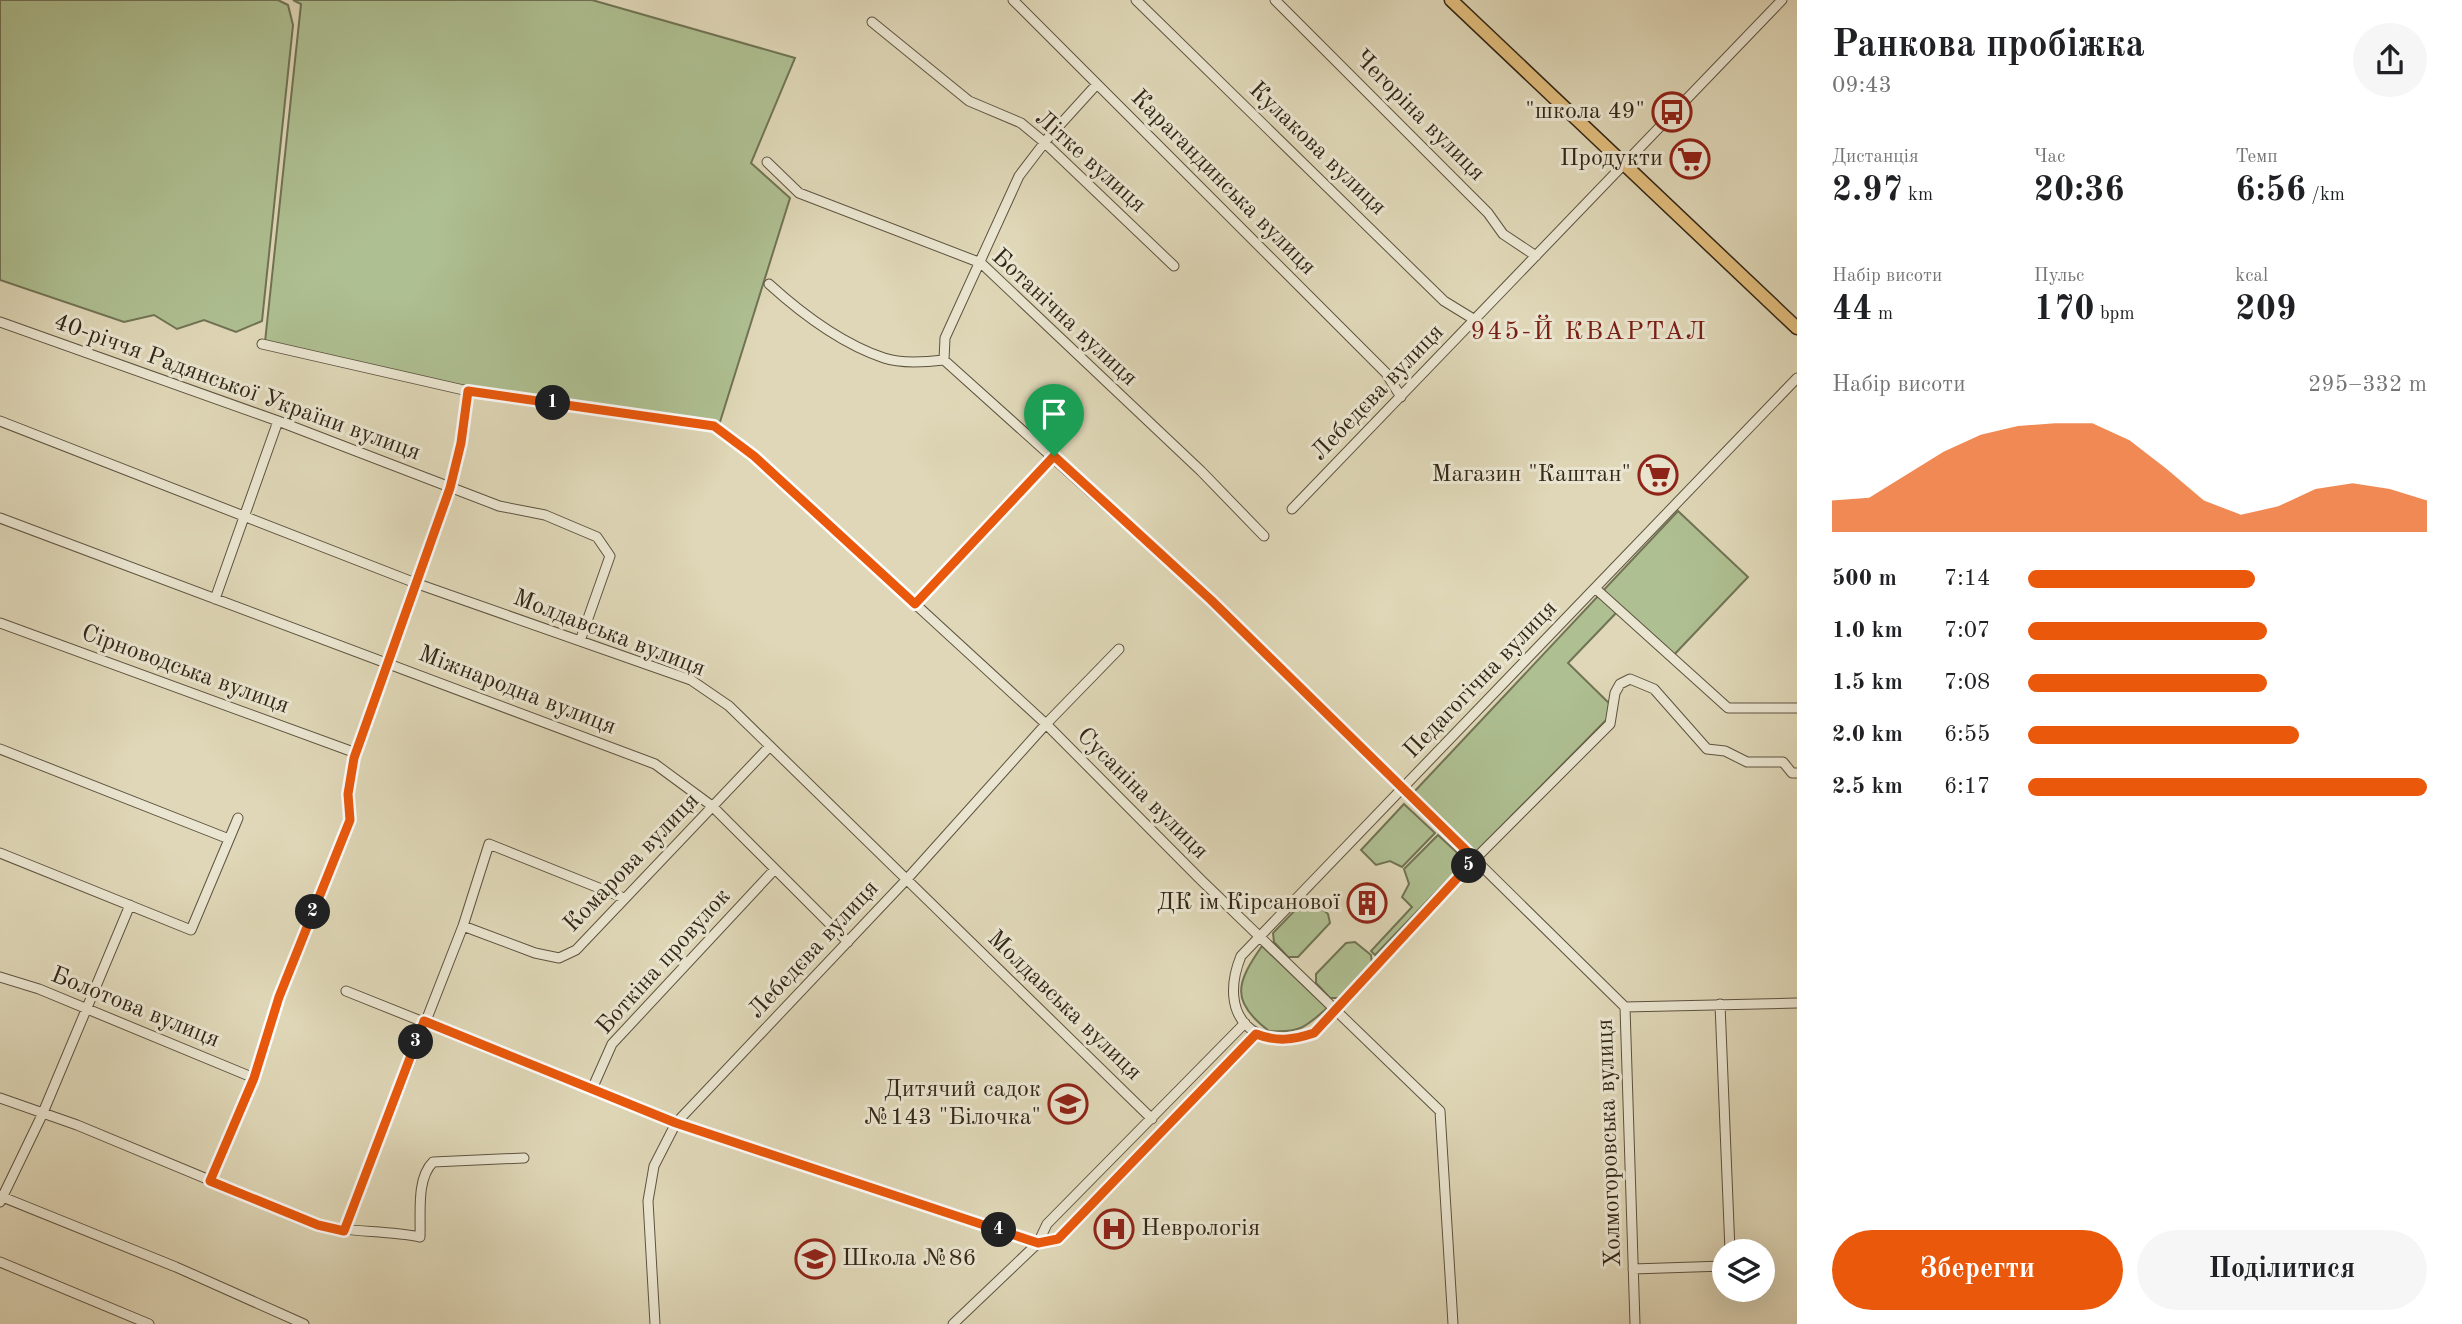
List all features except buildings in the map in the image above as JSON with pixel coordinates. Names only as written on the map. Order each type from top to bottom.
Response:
[{"type":"main road","points":[[1451,0],[1626,163],[1797,328]]},
{"type":"street","name":"Карагандинська вулиця","points":[[1013,0],[1386,373],[1401,397]]},
{"type":"street","name":"Кулакова вулиця","points":[[1136,0],[1444,301],[1475,320]]},
{"type":"street","name":"Чегоріна вулиця","points":[[1275,0],[1488,213],[1503,234],[1536,256]]},
{"type":"street","name":"Лебедєва вулиця","points":[[1292,509],[1782,0]]},
{"type":"street","name":"Літке вулиця","points":[[872,22],[969,101],[1021,123],[1174,266]]},
{"type":"street","points":[[769,284],[790,303],[833,332],[886,359],[944,360],[945,338],[1019,176],[1044,142],[1097,84]]},
{"type":"street","name":"Ботанічна вулиця","points":[[767,162],[799,193],[981,263],[1201,471],[1264,537]]},
{"type":"street","name":"40-річчя Радянської України вулиця","points":[[0,322],[278,421],[499,506],[545,515],[597,537],[610,556],[580,641]]},
{"type":"street","points":[[210,1181],[254,1078],[279,997],[350,820],[348,794],[356,752],[390,664],[450,488],[461,443],[468,391],[262,344]]},
{"type":"street","name":"Холмогоровська вулиця","points":[[944,360],[1054,456],[1211,600],[1625,1007],[1635,1324]]},
{"type":"street","name":"Педагогічна вулиця","points":[[1256,1034],[1245,1023],[1233,998],[1232,978],[1241,956],[1797,378]]},
{"type":"street","name":"Сусаніна вулиця","points":[[468,391],[714,426],[754,456],[1046,724],[1440,1111],[1453,1324]]},
{"type":"street","name":"Молдавська вулиця","points":[[0,421],[418,584],[691,680],[729,706],[1152,1119]]},
{"type":"street","points":[[215,599],[278,421]]},
{"type":"street","points":[[915,604],[1054,456]]},
{"type":"street","name":"Міжнародна вулиця","points":[[0,518],[655,764],[712,806],[848,942]]},
{"type":"street","points":[[1596,589],[1728,708],[1797,708]]},
{"type":"street","name":"Сірноводська вулиця","points":[[0,623],[356,752]]},
{"type":"street","name":"Лебедєва вулиця","points":[[654,1324],[648,1201],[654,1166],[676,1123],[907,879],[1046,724],[1119,649]]},
{"type":"street","points":[[346,991],[676,1123],[1038,1243],[1058,1239],[1256,1034],[1273,1041],[1295,1039],[1314,1033],[1338,1011],[1475,859],[1610,724],[1615,693],[1620,684],[1630,679],[1654,689],[1707,749],[1725,751],[1747,762],[1783,762],[1792,773],[1797,773]]},
{"type":"street","name":"Комарова вулиця","points":[[463,926],[536,953],[559,958],[576,950],[770,746]]},
{"type":"street","points":[[0,749],[229,839]]},
{"type":"street","points":[[0,853],[191,930],[237,818]]},
{"type":"street","points":[[344,1231],[463,926],[489,844],[624,898]]},
{"type":"street","name":"Боткіна провулок","points":[[592,1089],[612,1044],[775,869]]},
{"type":"street","points":[[130,905],[42,1115],[1,1199],[176,1267],[304,1324]]},
{"type":"street","name":"Болотова вулиця","points":[[0,977],[38,989],[254,1078]]},
{"type":"street","points":[[1625,1007],[1797,1003]]},
{"type":"street","points":[[1720,1004],[1730,1239]]},
{"type":"street","points":[[953,1324],[1038,1243],[1047,1224],[1245,1023]]},
{"type":"street","points":[[0,1098],[42,1115],[77,1125],[318,1225],[344,1231],[387,1230],[420,1237],[423,1181],[426,1169],[433,1161],[524,1158]]},
{"type":"street","points":[[0,1262],[149,1324]]},
{"type":"street","points":[[1633,1269],[1712,1266]]},
{"type":"green space","points":[[0,0],[278,0],[288,5],[293,25],[262,321],[236,332],[204,320],[177,329],[154,315],[124,322],[0,280]]},
{"type":"green space","points":[[293,0],[592,0],[795,58],[751,163],[790,198],[720,422],[478,390],[265,342],[301,4]]},
{"type":"green space","points":[[1678,511],[1748,577],[1670,659],[1618,611],[1568,663],[1616,710],[1476,852],[1413,793]]},
{"type":"green space","points":[[1404,804],[1435,833],[1402,867],[1390,861],[1376,865],[1361,850]]},
{"type":"green space","points":[[1438,835],[1466,861],[1375,955],[1371,951],[1412,907],[1402,897],[1409,884],[1404,869]]},
{"type":"green space","points":[[1313,901],[1328,914],[1330,923],[1298,957],[1288,957],[1274,942],[1273,933],[1303,902]]},
{"type":"green space","points":[[1355,942],[1371,955],[1372,964],[1340,998],[1330,998],[1316,983],[1316,974],[1346,943]]},
{"type":"green space","points":[[1262,946],[1327,1008],[1301,1028],[1269,1031],[1256,1020],[1243,1000],[1243,981]]},
{"type":"place","name":"\"школа 49\"","points":[[1672,112]]},
{"type":"place","name":"Продукти","points":[[1690,159]]},
{"type":"place","name":"Магазин \"Каштан\"","points":[[1658,475]]},
{"type":"place","name":"ДК ім Кірсанової","points":[[1367,903]]},
{"type":"place","name":"Дитячий садок №143 \"Білочка\"","points":[[1068,1104]]},
{"type":"place","name":"Неврологія","points":[[1114,1229]]},
{"type":"place","name":"Школа №86","points":[[815,1259]]},
{"type":"district","name":"945-Й КВАРТАЛ","points":[[1589,332]]},
{"type":"route","points":[[468,391],[714,426],[754,456],[915,604],[1054,456],[1211,600],[1475,859],[1338,1011],[1314,1033],[1295,1039],[1273,1041],[1256,1034],[1058,1239],[1038,1243],[676,1123],[424,1021],[344,1231],[318,1225],[210,1181],[254,1078],[279,997],[350,820],[348,794],[354,758],[390,664],[450,488],[461,443],[468,391]]}]
